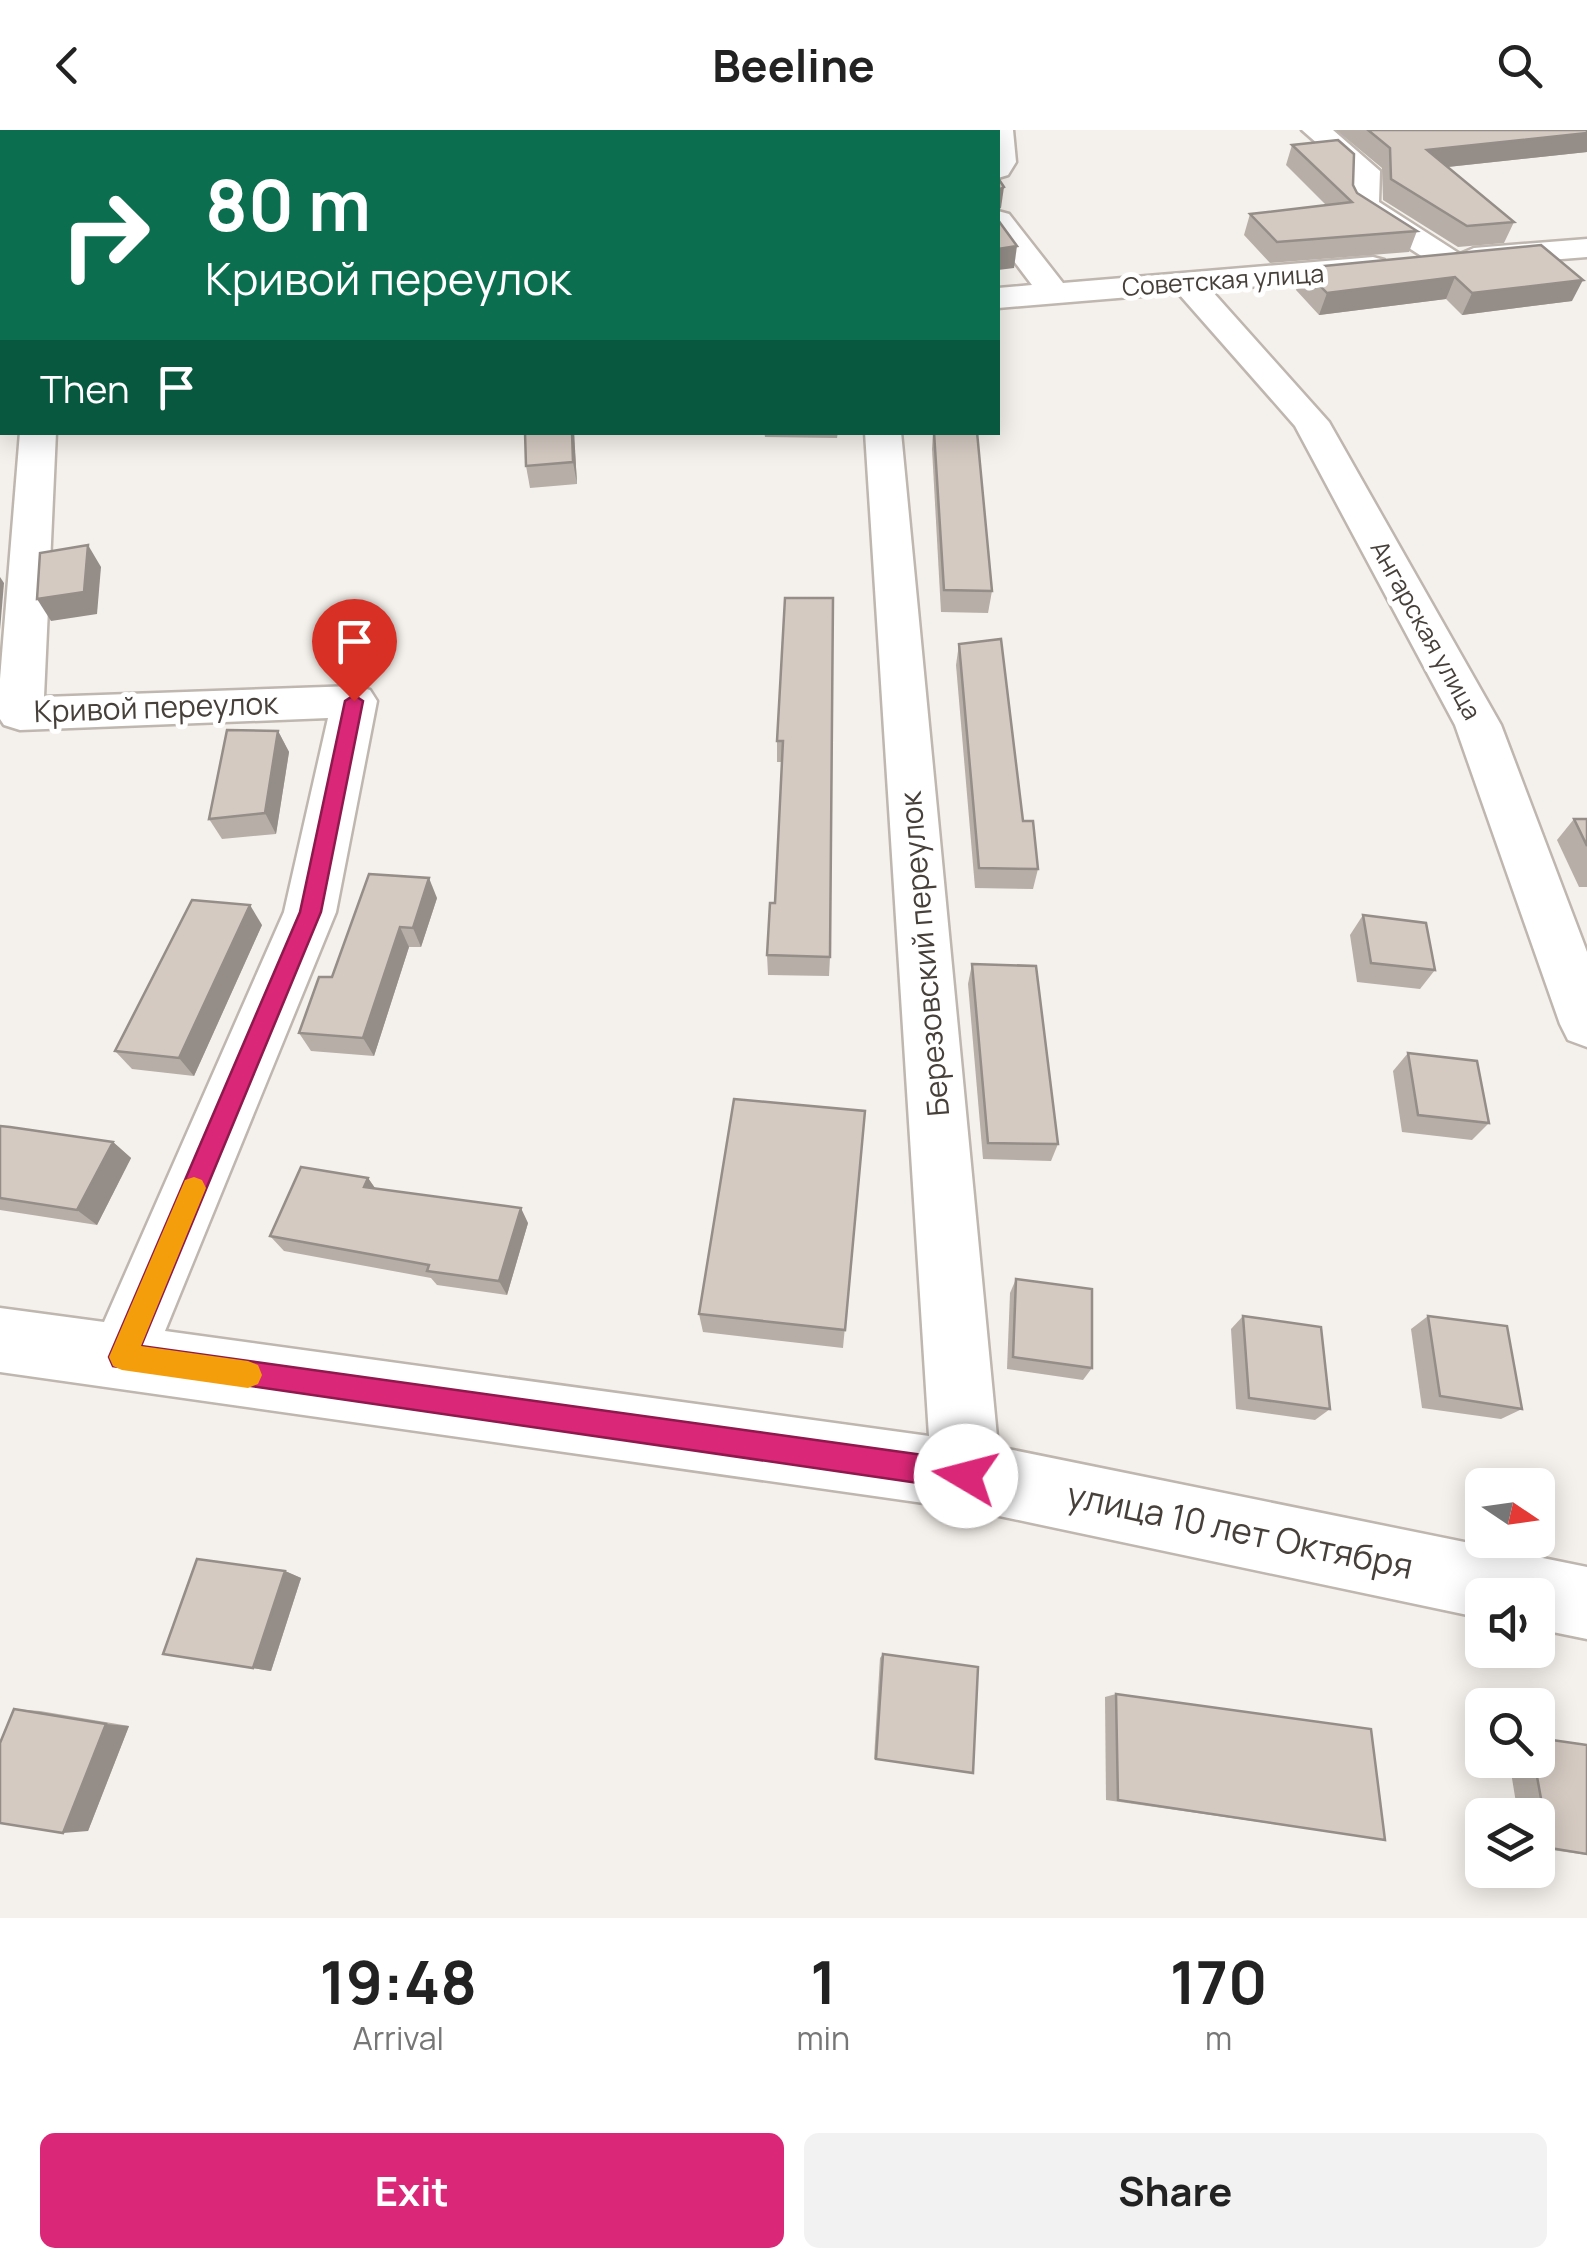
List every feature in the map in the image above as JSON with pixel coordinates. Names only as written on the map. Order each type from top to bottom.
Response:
[{"type":"street","points":[[1316,130],[1366,171],[1364,206],[1448,259]]},
{"type":"street","points":[[1000,223],[1054,293]]},
{"type":"street","name":"Советская улица","points":[[1000,298],[1185,281],[1257,280],[1587,248]]},
{"type":"street","name":"Ангарская улица","points":[[1185,281],[1312,422],[1478,725],[1587,1024]]},
{"type":"street","name":"Кривой переулок","points":[[38,435],[20,714],[354,701],[310,912],[122,1357]]},
{"type":"street","name":"Березовский переулок","points":[[884,435],[966,1476]]},
{"type":"street","name":"улица 10 лет Октября","points":[[0,1340],[966,1476],[1587,1603]]},
{"type":"building","points":[[1368,130],[1587,133],[1427,150],[1514,222],[1467,226],[1391,179],[1390,148]]},
{"type":"building","points":[[1338,140],[1354,154],[1353,185],[1357,193],[1417,231],[1277,242],[1250,214],[1352,202],[1292,145]]},
{"type":"building","points":[[1000,223],[1017,246],[1000,249]]},
{"type":"building","points":[[1541,245],[1583,280],[1472,293],[1455,277],[1327,293],[1303,268]]},
{"type":"building","points":[[525,435],[572,435],[573,462],[526,466]]},
{"type":"building","points":[[934,435],[977,435],[992,591],[944,590]]},
{"type":"building","points":[[88,545],[84,592],[37,599],[40,553]]},
{"type":"building","points":[[785,598],[833,598],[830,957],[767,955],[770,903],[775,903],[783,741],[777,741]]},
{"type":"building","points":[[1001,639],[1023,821],[1033,821],[1038,869],[979,868],[959,644]]},
{"type":"building","points":[[227,730],[278,731],[265,813],[209,819]]},
{"type":"building","points":[[1574,819],[1587,819],[1587,846]]},
{"type":"building","points":[[369,874],[429,878],[413,928],[400,927],[363,1038],[299,1033],[319,977],[332,977]]},
{"type":"building","points":[[192,900],[250,905],[179,1058],[115,1051]]},
{"type":"building","points":[[1363,915],[1426,923],[1435,970],[1371,963]]},
{"type":"building","points":[[972,964],[1036,966],[1058,1144],[988,1143]]},
{"type":"building","points":[[1408,1053],[1477,1061],[1489,1123],[1418,1115]]},
{"type":"building","points":[[734,1099],[865,1111],[845,1330],[699,1314]]},
{"type":"building","points":[[0,1126],[113,1142],[77,1210],[0,1198]]},
{"type":"building","points":[[301,1167],[368,1178],[364,1187],[521,1208],[499,1281],[427,1271],[429,1265],[270,1236]]},
{"type":"building","points":[[1016,1279],[1092,1289],[1092,1368],[1013,1357]]},
{"type":"building","points":[[1243,1316],[1321,1327],[1330,1409],[1249,1398]]},
{"type":"building","points":[[1428,1316],[1507,1326],[1522,1409],[1440,1396]]},
{"type":"building","points":[[197,1559],[285,1571],[253,1668],[163,1654]]},
{"type":"building","points":[[883,1654],[978,1667],[973,1773],[876,1759]]},
{"type":"building","points":[[1116,1694],[1371,1729],[1385,1840],[1118,1800]]},
{"type":"building","points":[[14,1709],[106,1724],[63,1833],[0,1823],[0,1743]]},
{"type":"building","points":[[1555,1740],[1587,1745],[1587,1854],[1555,1849],[1555,1798],[1541,1798],[1537,1778],[1555,1778]]},
{"type":"slow traffic","points":[[194,1188],[122,1357],[248,1375]]},
{"type":"route","points":[[354,701],[310,912],[122,1357],[966,1476]]}]
